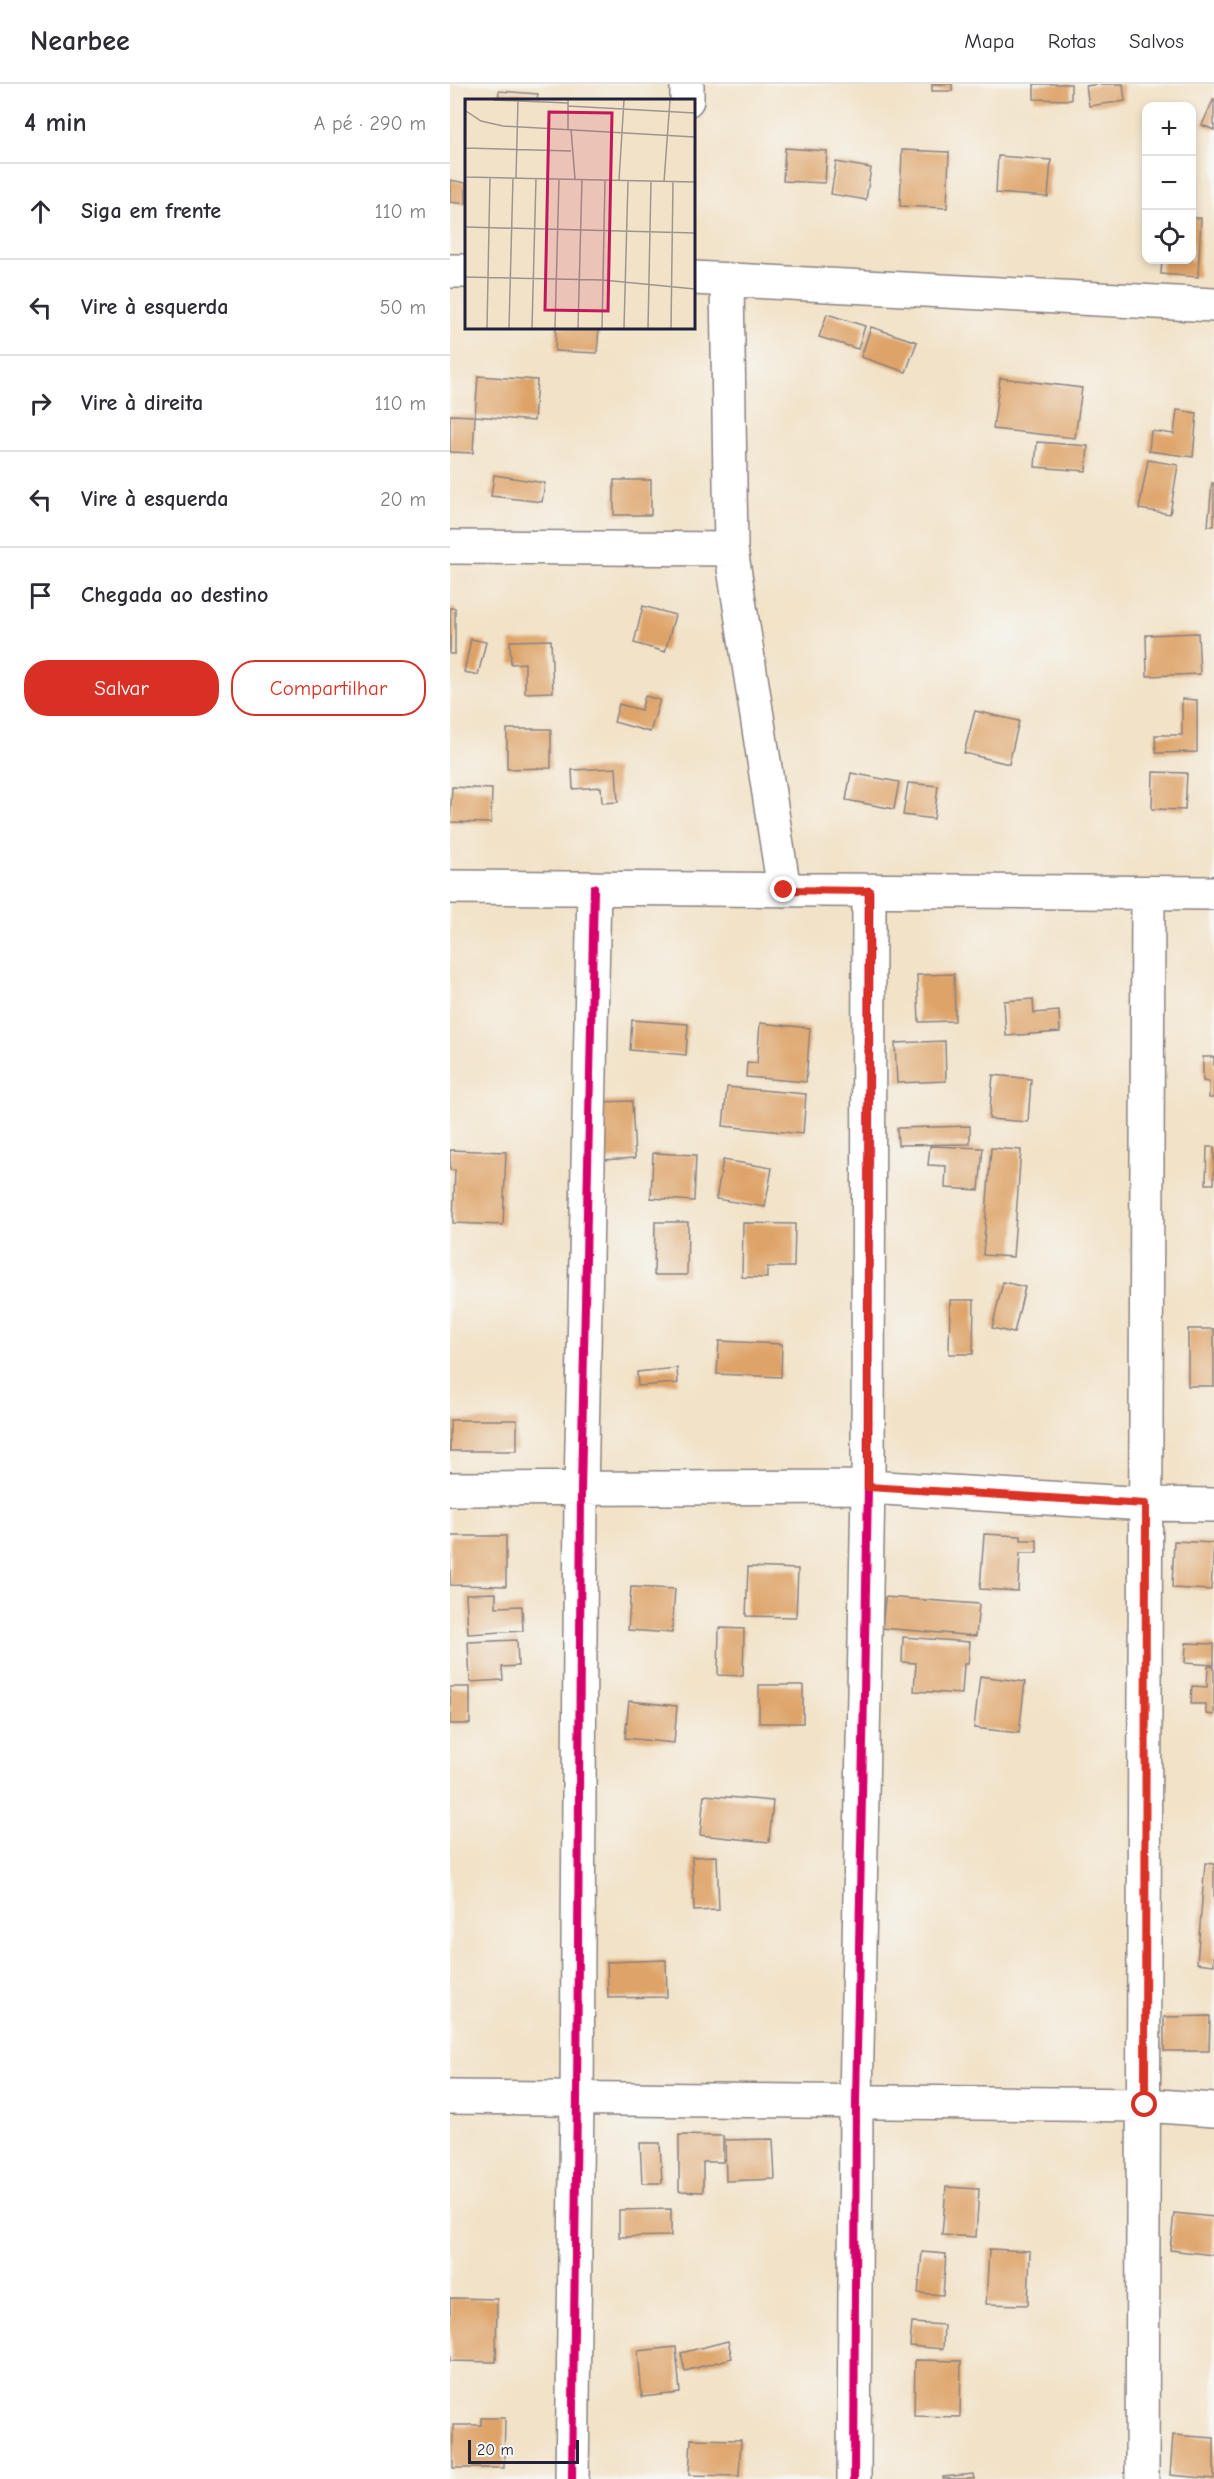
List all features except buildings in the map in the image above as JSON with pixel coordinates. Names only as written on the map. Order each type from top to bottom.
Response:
[{"type":"street","points":[[450,271],[465,272]]},
{"type":"street","points":[[694,278],[1214,305]]},
{"type":"street","points":[[727,281],[731,549],[784,890]]},
{"type":"street","points":[[450,548],[731,549]]},
{"type":"street","points":[[450,887],[1214,893]]},
{"type":"street","points":[[572,2479],[577,2099],[580,1490],[594,888]]},
{"type":"street","points":[[854,2479],[856,2102],[868,1487],[869,891]]},
{"type":"street","points":[[1142,2479],[1149,894]]},
{"type":"street","points":[[450,1489],[868,1487],[1146,1504],[1214,1504]]},
{"type":"street","points":[[450,2097],[1145,2105],[1214,2110]]},
{"type":"cycle path","points":[[572,2479],[581,1490],[594,888]]},
{"type":"cycle path","points":[[854,2479],[856,2102],[868,1487],[869,891]]},
{"type":"route","points":[[784,890],[869,891],[868,1487],[1146,1504],[1145,2105]]}]
